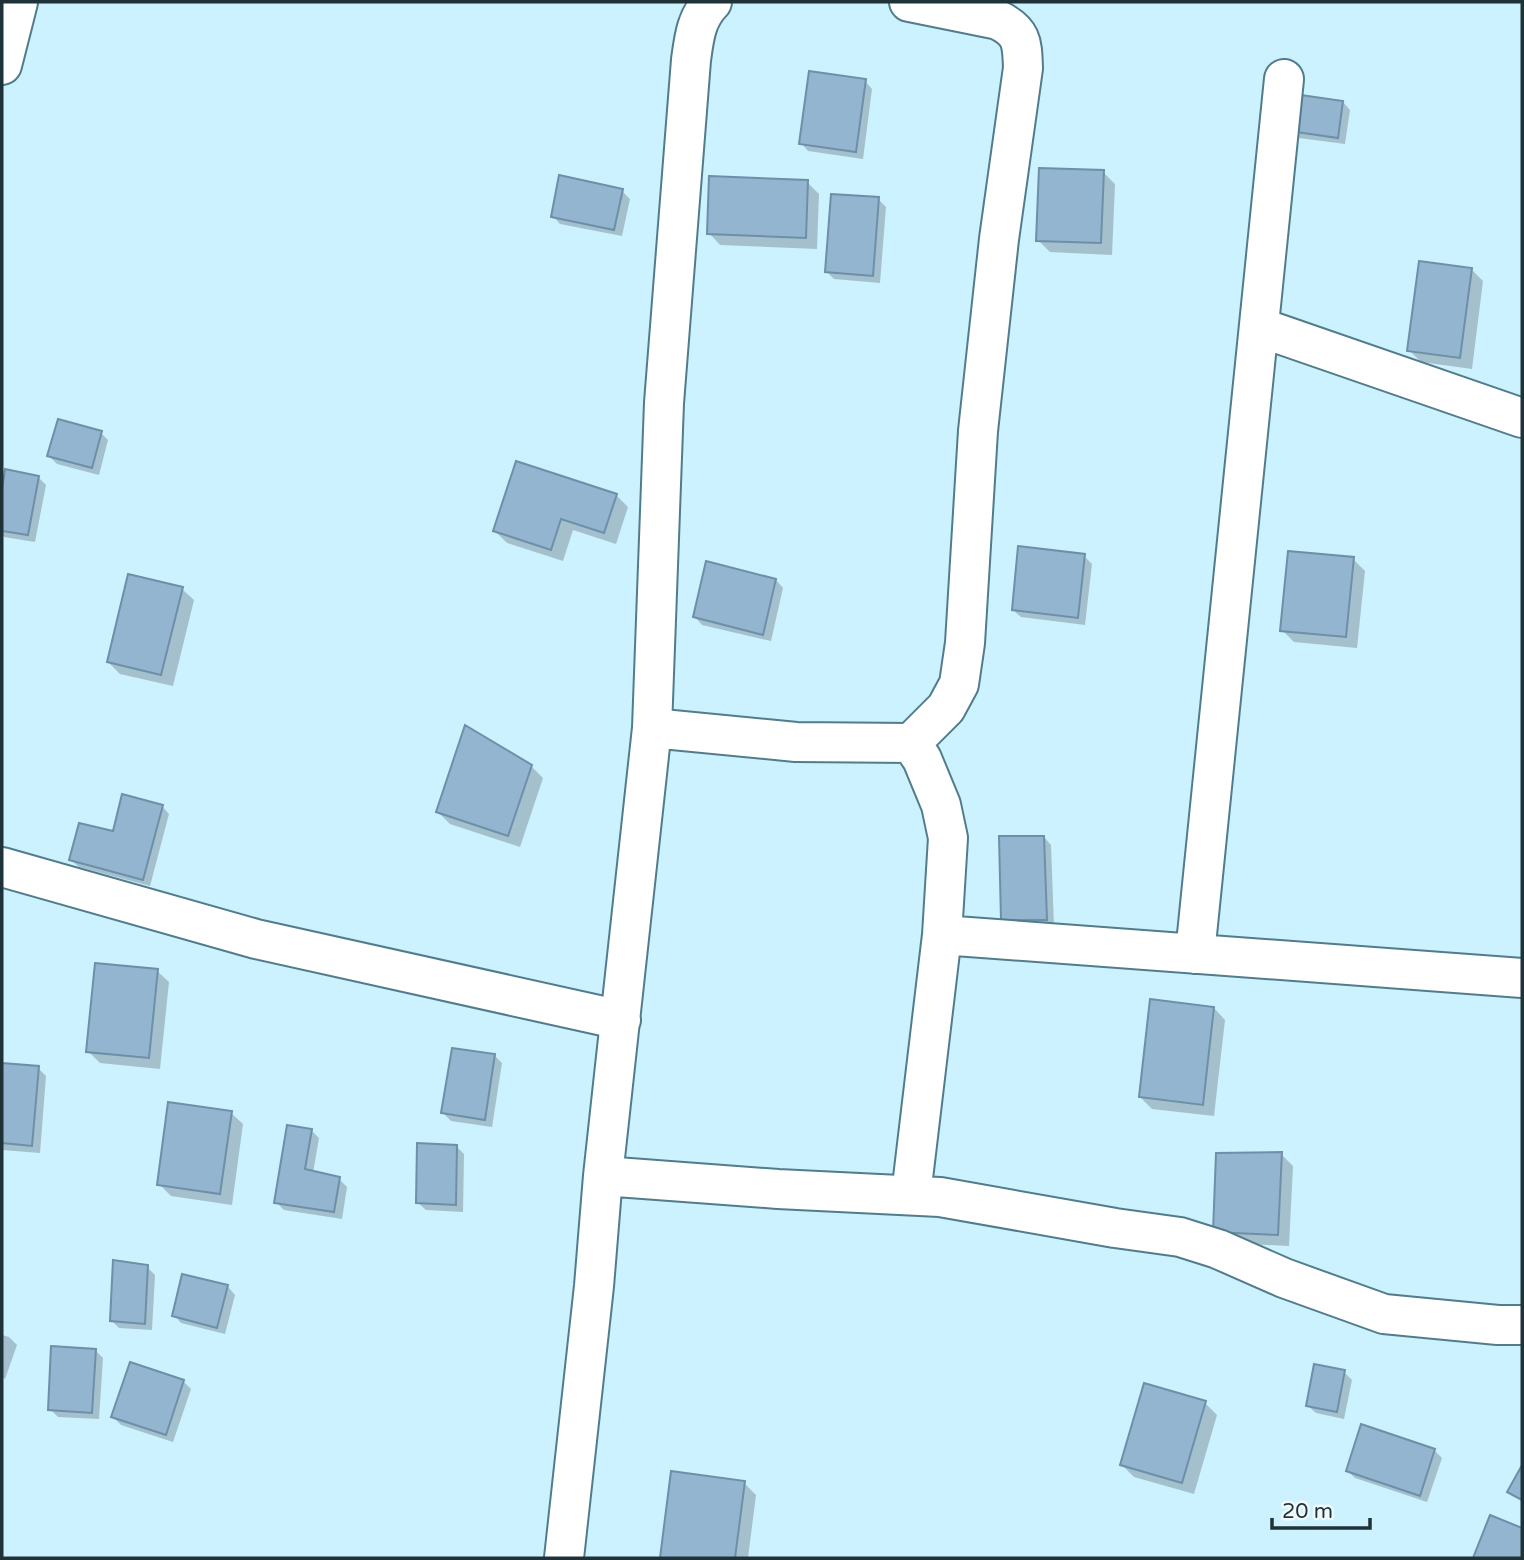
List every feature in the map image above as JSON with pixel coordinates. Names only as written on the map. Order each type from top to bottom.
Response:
[{"type":"street","points":[[2,65],[18,2]]},
{"type":"street","points":[[565,1558],[652,728],[664,403],[683,150],[696,28],[712,2]]},
{"type":"street","points":[[652,728],[796,742],[911,743],[946,708],[959,684],[965,643],[981,404],[999,239],[1023,68],[1022,47],[1012,27],[998,20],[909,2]]},
{"type":"street","points":[[1195,954],[1284,79]]},
{"type":"street","points":[[1259,327],[1522,418]]},
{"type":"street","points":[[911,743],[922,759],[941,805],[948,838],[942,935],[911,1195]]},
{"type":"street","points":[[2,866],[256,939],[621,1020]]},
{"type":"street","points":[[942,935],[1522,978]]},
{"type":"street","points":[[603,1177],[953,1199],[1180,1237],[1218,1249],[1284,1278],[1384,1314],[1522,1325]]},
{"type":"building","points":[[809,71],[866,79],[856,152],[799,144]]},
{"type":"building","points":[[1294,94],[1343,101],[1338,138],[1289,131]]},
{"type":"building","points":[[1039,168],[1104,170],[1101,243],[1036,241]]},
{"type":"building","points":[[559,175],[623,189],[614,230],[551,217]]},
{"type":"building","points":[[709,176],[808,180],[806,238],[707,234]]},
{"type":"building","points":[[831,194],[879,197],[873,276],[825,272]]},
{"type":"building","points":[[1419,261],[1472,268],[1460,358],[1407,351]]},
{"type":"building","points":[[58,419],[102,431],[92,468],[47,456]]},
{"type":"building","points":[[516,461],[617,494],[604,533],[561,519],[551,550],[493,531]]},
{"type":"building","points":[[5,469],[39,476],[28,535],[2,531]]},
{"type":"building","points":[[1018,546],[1085,554],[1078,618],[1012,610]]},
{"type":"building","points":[[1288,551],[1354,557],[1346,637],[1280,631]]},
{"type":"building","points":[[706,561],[776,579],[763,635],[693,617]]},
{"type":"building","points":[[128,574],[183,587],[161,675],[107,662]]},
{"type":"building","points":[[465,725],[532,765],[508,836],[436,812]]},
{"type":"building","points":[[122,794],[163,805],[143,880],[69,860],[79,823],[113,831]]},
{"type":"building","points":[[999,836],[1044,836],[1047,920],[1001,920]]},
{"type":"building","points":[[95,963],[158,969],[149,1058],[86,1052]]},
{"type":"building","points":[[1150,999],[1214,1007],[1203,1105],[1139,1097]]},
{"type":"building","points":[[452,1048],[495,1054],[485,1120],[441,1113]]},
{"type":"building","points":[[2,1063],[39,1066],[32,1146],[2,1143]]},
{"type":"building","points":[[168,1102],[232,1111],[220,1194],[157,1185]]},
{"type":"building","points":[[287,1125],[312,1129],[305,1169],[340,1177],[334,1212],[274,1203]]},
{"type":"building","points":[[417,1143],[457,1145],[456,1205],[416,1203]]},
{"type":"building","points":[[1282,1152],[1278,1235],[1213,1232],[1216,1153]]},
{"type":"building","points":[[113,1260],[148,1265],[145,1324],[110,1321]]},
{"type":"building","points":[[182,1274],[228,1285],[217,1328],[172,1316]]},
{"type":"building","points":[[51,1346],[96,1349],[92,1413],[48,1410]]},
{"type":"building","points":[[130,1362],[184,1380],[166,1435],[111,1417]]},
{"type":"building","points":[[1314,1364],[1345,1370],[1337,1412],[1306,1406]]},
{"type":"building","points":[[1144,1383],[1206,1401],[1182,1483],[1120,1465]]},
{"type":"building","points":[[1361,1424],[1435,1449],[1420,1496],[1346,1471]]},
{"type":"building","points":[[1522,1465],[1522,1500],[1507,1492]]},
{"type":"building","points":[[671,1471],[745,1481],[735,1558],[660,1558]]},
{"type":"building","points":[[1490,1515],[1522,1528],[1522,1558],[1473,1558]]}]
